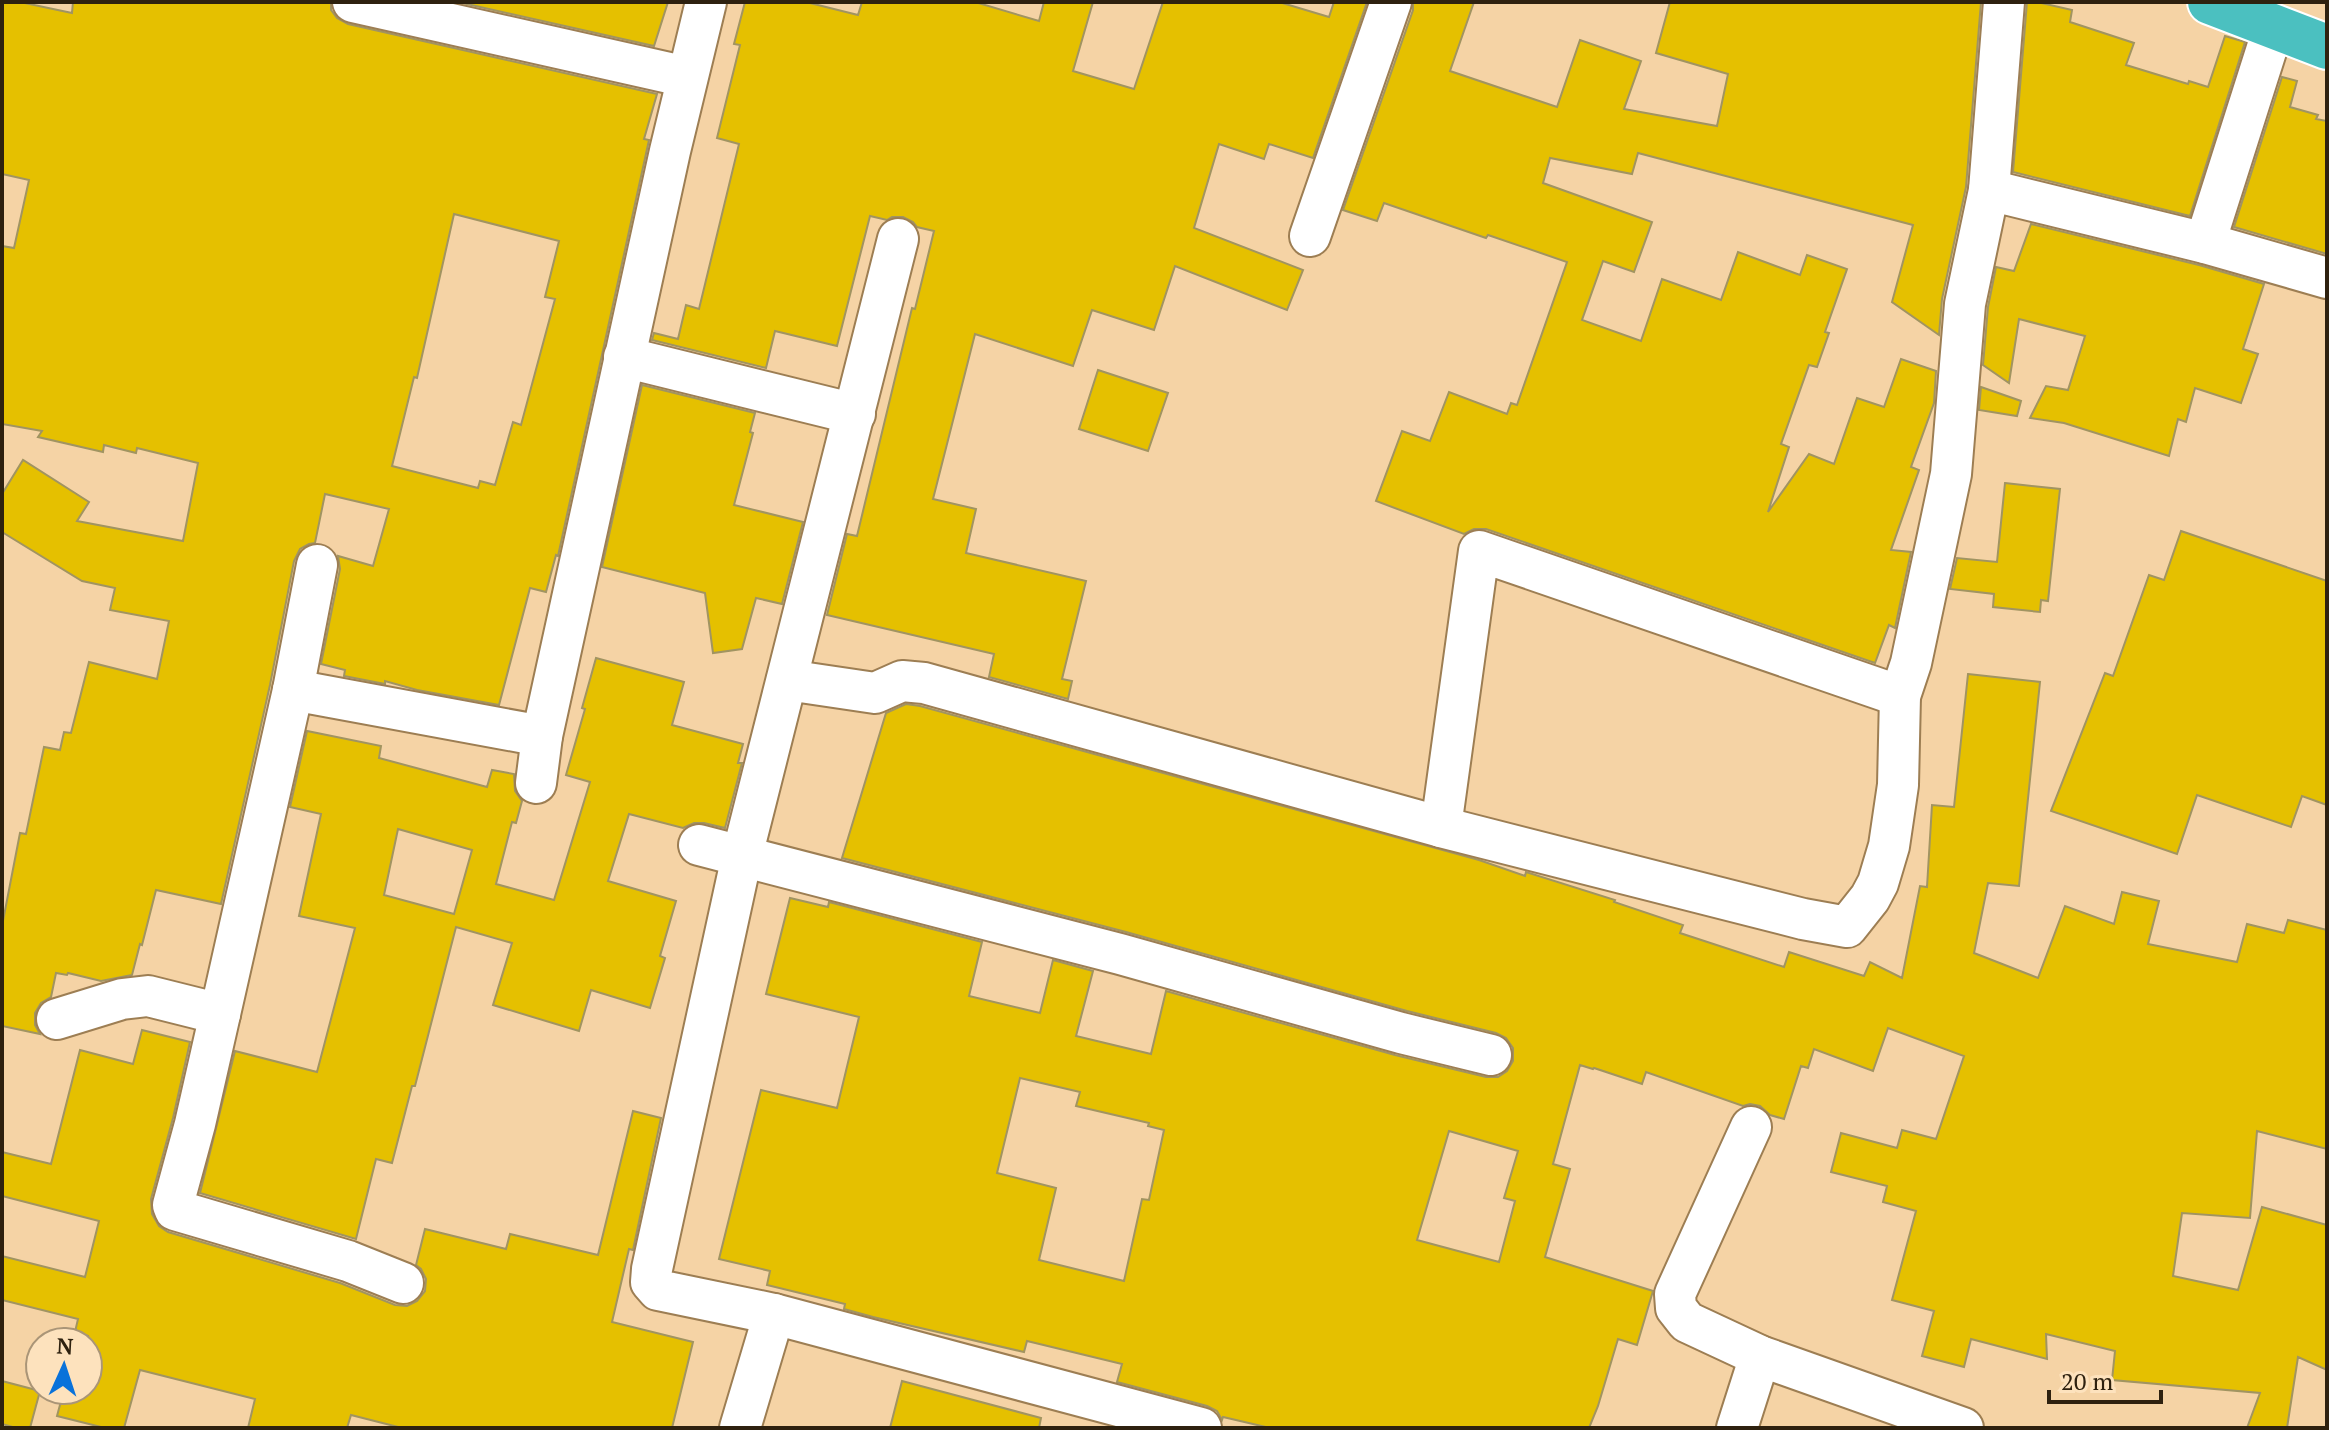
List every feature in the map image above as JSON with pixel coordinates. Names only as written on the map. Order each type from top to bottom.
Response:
[{"type":"highway","points":[[2210,2],[2327,47]]},
{"type":"street","points":[[353,2],[687,77]]},
{"type":"street","points":[[536,783],[542,736],[624,357],[706,2]]},
{"type":"street","points":[[1310,236],[1391,2]]},
{"type":"street","points":[[787,680],[875,693],[902,681],[924,683],[1441,827],[1803,919],[1847,927],[1878,883],[1889,846],[1898,785],[1900,696],[1911,663],[1951,474],[1965,304],[1989,190],[2004,2]]},
{"type":"street","points":[[2205,243],[2274,26]]},
{"type":"street","points":[[1989,190],[2205,243],[2327,278]]},
{"type":"street","points":[[898,239],[742,856],[651,1282],[658,1290],[774,1314],[1201,1428]]},
{"type":"street","points":[[624,357],[855,414]]},
{"type":"street","points":[[1441,827],[1479,551],[1900,696]]},
{"type":"street","points":[[317,565],[293,690],[220,1014],[195,1124],[173,1202],[175,1210],[348,1261],[403,1283]]},
{"type":"street","points":[[293,690],[542,736]]},
{"type":"street","points":[[699,845],[1120,954],[1401,1033],[1491,1055]]},
{"type":"street","points":[[57,1019],[122,999],[148,996],[220,1014]]},
{"type":"street","points":[[1751,1127],[1675,1294],[1676,1308],[1687,1322],[1760,1356],[1963,1428]]},
{"type":"street","points":[[740,1428],[774,1314]]},
{"type":"street","points":[[1737,1428],[1760,1356]]},
{"type":"building","points":[[2,2],[20,2],[72,13],[73,2],[331,2],[331,10],[337,18],[348,24],[657,94],[644,139],[649,140],[558,556],[546,592],[530,588],[499,705],[385,681],[385,684],[344,676],[345,670],[321,664],[340,569],[338,556],[373,566],[389,509],[325,494],[315,543],[300,549],[294,561],[221,904],[156,890],[132,975],[101,981],[56,973],[51,997],[41,1003],[35,1013],[35,1025],[40,1034],[2,1026],[2,926],[20,833],[26,834],[44,747],[60,750],[64,732],[71,733],[89,662],[157,679],[169,621],[110,610],[115,588],[82,581],[2,532],[2,494],[23,460],[89,502],[77,521],[183,541],[198,463],[137,448],[136,453],[104,445],[103,452],[38,437],[42,431],[2,424],[2,246],[14,248],[29,180],[2,174]],"holes":[[[454,214],[559,241],[545,297],[555,299],[521,425],[513,422],[495,485],[480,481],[478,488],[392,466],[414,377],[417,378]]]},
{"type":"building","points":[[458,2],[668,2],[654,46]]},
{"type":"building","points":[[745,2],[806,2],[858,15],[862,2],[975,2],[1039,21],[1044,2],[1093,2],[1073,71],[1134,89],[1163,2],[1279,2],[1329,17],[1334,2],[1367,2],[1313,158],[1269,144],[1264,159],[1219,144],[1194,228],[1303,270],[1287,310],[1175,266],[1154,330],[1092,310],[1073,366],[975,334],[933,499],[976,509],[966,553],[1086,581],[1062,679],[1072,681],[1068,699],[989,677],[994,654],[827,615],[847,534],[857,536],[912,308],[915,309],[934,231],[917,227],[903,217],[887,220],[870,216],[837,346],[775,331],[766,368],[652,340],[654,333],[678,339],[686,305],[699,309],[739,144],[717,138],[740,45],[734,44]]},
{"type":"building","points":[[1413,2],[1474,2],[1450,71],[1557,107],[1580,40],[1641,61],[1624,109],[1717,126],[1728,74],[1656,53],[1670,2],[1981,2],[1966,187],[1942,299],[1939,335],[1892,302],[1913,225],[1638,153],[1632,174],[1550,158],[1543,183],[1652,222],[1634,272],[1603,261],[1582,320],[1641,341],[1662,279],[1721,300],[1738,252],[1800,275],[1807,255],[1847,269],[1825,332],[1829,333],[1817,367],[1809,365],[1781,444],[1789,447],[1768,512],[1809,454],[1834,464],[1857,398],[1884,407],[1901,359],[1936,371],[1934,403],[1911,467],[1919,470],[1891,550],[1911,552],[1895,628],[1889,625],[1875,663],[1486,529],[1474,529],[1464,534],[1376,501],[1402,431],[1430,441],[1449,392],[1507,414],[1511,403],[1517,405],[1567,262],[1384,203],[1377,221],[1343,210],[1413,10]]},
{"type":"building","points":[[2027,2],[2072,10],[2070,22],[2134,43],[2126,65],[2188,84],[2189,81],[2208,87],[2225,36],[2245,42],[2190,216],[2013,172]]},
{"type":"building","points":[[2282,77],[2297,81],[2290,107],[2318,115],[2316,119],[2327,121],[2327,254],[2234,227]]},
{"type":"building","points":[[2031,224],[2264,284],[2243,349],[2258,354],[2241,403],[2195,388],[2186,422],[2178,419],[2169,456],[2064,423],[2030,418],[2046,386],[2068,390],[2085,336],[2019,319],[2009,383],[1983,365],[1988,307],[1996,267],[2014,271]]},
{"type":"building","points":[[1098,370],[1168,393],[1148,451],[1079,429]]},
{"type":"building","points":[[642,385],[755,413],[750,432],[753,433],[734,505],[803,522],[782,604],[756,598],[742,649],[713,653],[705,593],[602,567]]},
{"type":"building","points":[[1981,387],[2021,401],[2017,416],[1979,410]]},
{"type":"building","points":[[2005,483],[2060,489],[2048,601],[2041,600],[2040,612],[1993,607],[1994,594],[1950,589],[1957,558],[1997,562]]},
{"type":"building","points":[[2181,531],[2327,581],[2327,805],[2302,796],[2291,827],[2197,795],[2177,854],[2051,811],[2105,673],[2113,676],[2149,575],[2164,580]]},
{"type":"building","points":[[596,658],[684,682],[672,725],[743,744],[738,763],[742,763],[725,828],[694,823],[683,828],[629,814],[608,881],[676,901],[660,956],[665,958],[650,1008],[591,990],[579,1031],[493,1005],[512,943],[456,927],[392,1163],[376,1159],[356,1239],[200,1193],[235,1051],[317,1072],[355,928],[299,916],[321,814],[290,807],[307,731],[381,746],[379,758],[487,787],[492,770],[514,774],[515,791],[522,801],[516,823],[512,822],[496,884],[554,900],[590,782],[566,775],[585,709],[582,708]],"holes":[[[398,829],[472,850],[454,914],[384,895]]]},
{"type":"building","points":[[1968,674],[2040,682],[2019,886],[1988,883],[1974,953],[2038,978],[2065,906],[2114,924],[2122,892],[2159,901],[2148,944],[2237,962],[2247,924],[2284,933],[2288,920],[2327,930],[2327,1149],[2257,1131],[2250,1218],[2182,1213],[2173,1276],[2238,1290],[2262,1207],[2327,1225],[2327,1370],[2298,1357],[2287,1428],[2247,1428],[2260,1393],[2112,1380],[2115,1351],[2046,1334],[2047,1359],[1971,1339],[1964,1367],[1922,1356],[1934,1311],[1892,1300],[1916,1211],[1883,1202],[1887,1186],[1831,1172],[1841,1133],[1897,1148],[1902,1130],[1936,1139],[1964,1056],[1888,1028],[1873,1071],[1814,1049],[1808,1068],[1801,1066],[1784,1119],[1770,1115],[1760,1106],[1743,1106],[1646,1072],[1642,1084],[1580,1065],[1553,1164],[1570,1169],[1545,1257],[1653,1291],[1637,1345],[1618,1339],[1589,1428],[1270,1428],[1223,1417],[1222,1420],[1217,1411],[1207,1406],[1117,1382],[1122,1364],[1027,1341],[1024,1352],[873,1317],[844,1309],[845,1304],[767,1285],[770,1271],[719,1259],[761,1090],[837,1108],[859,1017],[766,994],[790,898],[828,907],[829,902],[982,942],[969,996],[1040,1013],[1053,960],[1093,971],[1076,1036],[1151,1054],[1166,991],[1486,1077],[1498,1077],[1507,1071],[1513,1061],[1513,1048],[1506,1038],[1496,1033],[842,858],[886,713],[906,704],[1479,860],[1525,876],[1526,872],[1683,925],[1680,933],[1784,967],[1789,952],[1864,976],[1870,962],[1902,978],[1920,886],[1927,887],[1932,805],[1954,807]],"holes":[[[1020,1078],[1080,1092],[1076,1106],[1149,1123],[1148,1126],[1164,1130],[1149,1200],[1142,1199],[1124,1281],[1039,1260],[1056,1188],[997,1173]],[[1449,1131],[1518,1151],[1504,1198],[1515,1201],[1499,1262],[1417,1240]]]},
{"type":"building","points":[[142,1030],[190,1042],[151,1199],[152,1214],[159,1226],[168,1232],[340,1283],[395,1305],[407,1306],[417,1301],[425,1291],[426,1279],[416,1265],[425,1229],[506,1249],[510,1234],[598,1255],[633,1111],[661,1118],[633,1250],[629,1249],[612,1322],[693,1342],[672,1428],[402,1428],[351,1415],[347,1428],[248,1428],[255,1399],[140,1370],[124,1428],[105,1428],[57,1416],[60,1406],[104,1406],[104,1326],[76,1326],[78,1319],[2,1300],[2,1256],[85,1277],[99,1221],[2,1196],[2,1152],[51,1164],[80,1050],[133,1064]]},
{"type":"building","points":[[2,1381],[24,1387],[24,1406],[36,1406],[30,1428],[2,1424]]},
{"type":"building","points":[[902,1381],[1041,1418],[1039,1428],[890,1428]]}]
